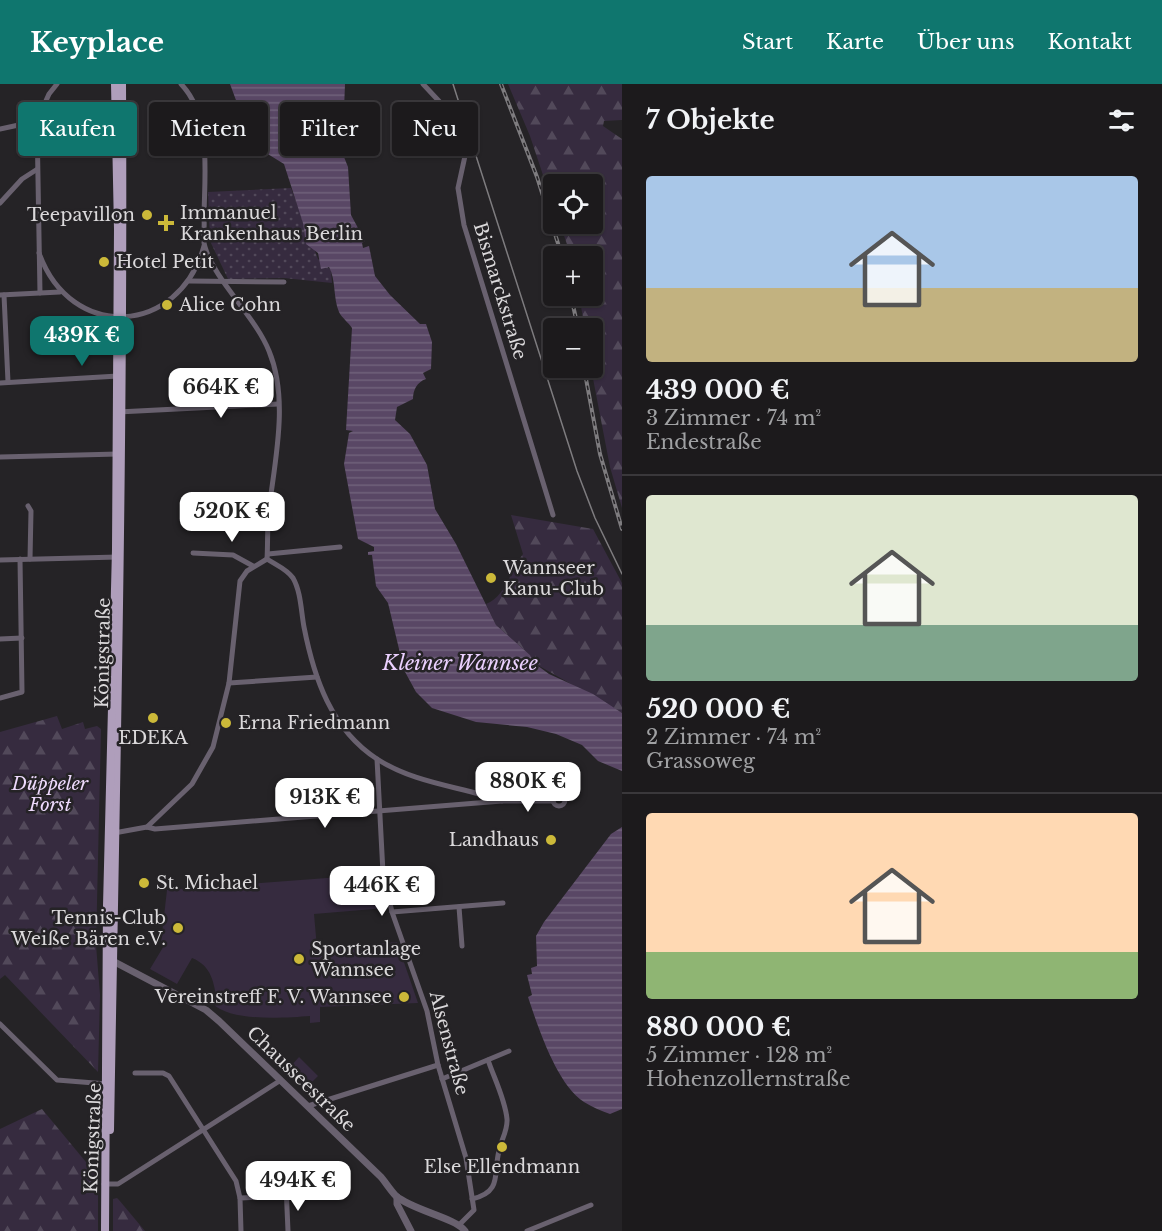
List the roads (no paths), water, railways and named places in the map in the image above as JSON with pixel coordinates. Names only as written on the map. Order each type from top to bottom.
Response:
[{"type":"main road","name":"Königstraße","points":[[115,84],[120,317]]},
{"type":"main road","name":"Königstraße","points":[[105,1226],[119,557],[122,84]]},
{"type":"street","points":[[45,102],[57,84]]},
{"type":"street","points":[[39,254],[46,273],[60,292],[92,312],[120,317],[139,315],[160,307],[189,281],[204,246],[202,131],[196,109],[180,84]]},
{"type":"street","name":"Bismarckstraße","points":[[423,84],[451,114],[465,156],[465,167],[459,182],[462,218],[553,515]]},
{"type":"street","points":[[0,129],[18,125]]},
{"type":"street","points":[[36,156],[40,293]]},
{"type":"street","points":[[0,203],[27,175],[36,170]]},
{"type":"street","points":[[204,246],[269,352],[276,376],[278,404],[267,557]]},
{"type":"street","points":[[189,281],[284,282]]},
{"type":"street","points":[[8,382],[2,295],[60,292]]},
{"type":"street","points":[[0,383],[120,376]]},
{"type":"street","points":[[120,412],[278,404]]},
{"type":"street","points":[[0,457],[119,454]]},
{"type":"street","points":[[28,506],[31,511],[30,559]]},
{"type":"street","points":[[147,827],[184,793],[206,761],[223,716],[230,683],[237,591],[243,575],[267,557],[340,547]]},
{"type":"street","points":[[193,553],[233,555],[253,566]]},
{"type":"street","points":[[0,560],[119,557]]},
{"type":"street","points":[[267,557],[286,570],[297,586],[317,677],[335,717],[360,746],[377,759],[421,780],[502,801]]},
{"type":"street","points":[[0,698],[22,692],[20,559]]},
{"type":"street","points":[[0,639],[22,638]]},
{"type":"street","points":[[230,683],[317,677]]},
{"type":"street","name":"Alsenstraße","points":[[377,759],[383,873],[392,912],[427,1011],[438,1065],[466,1158],[472,1199]]},
{"type":"street","points":[[112,833],[147,827],[155,829],[380,813],[502,801],[553,801]]},
{"type":"street","points":[[392,912],[503,903]]},
{"type":"street","points":[[459,907],[462,946]]},
{"type":"street","name":"Chausseestraße","points":[[110,959],[206,1010],[381,1177],[397,1197],[463,1228]]},
{"type":"street","points":[[0,1024],[57,1080],[108,1084]]},
{"type":"street","points":[[442,1079],[509,1051]]},
{"type":"street","points":[[463,1228],[473,1212],[472,1199],[484,1196],[492,1188],[496,1178],[497,1155],[507,1123],[488,1060]]},
{"type":"street","points":[[308,1106],[438,1065]]},
{"type":"street","points":[[135,1073],[163,1073],[169,1076],[236,1181],[240,1198],[241,1231],[236,1231]]},
{"type":"street","points":[[107,1184],[118,1184],[280,1080]]},
{"type":"street","points":[[286,1185],[288,1231]]},
{"type":"street","points":[[240,1198],[286,1196]]},
{"type":"street","points":[[397,1197],[411,1231]]},
{"type":"street","points":[[526,1231],[591,1204]]},
{"type":"water","name":"Kleiner Wannsee","points":[[230,84],[345,84],[344,102],[280,102],[280,156],[344,156],[348,167],[351,215],[365,241],[362,243],[363,248],[369,246],[375,276],[390,295],[420,324],[426,324],[432,342],[431,369],[423,373],[426,379],[416,387],[413,399],[397,407],[395,420],[410,434],[427,465],[435,509],[456,544],[496,625],[530,655],[534,663],[549,674],[593,694],[622,713],[622,771],[598,761],[582,745],[556,734],[527,727],[476,722],[432,708],[416,692],[404,670],[388,603],[376,586],[372,555],[368,555],[368,552],[374,551],[374,547],[358,539],[344,464],[349,433],[353,431],[346,430],[352,328],[339,312],[329,267],[321,269],[318,253],[306,244],[303,223],[284,164],[268,154],[268,102],[237,102]]},
{"type":"water","points":[[622,827],[622,1109],[610,1114],[587,1104],[565,1083],[543,1039],[528,997],[532,995],[527,975],[532,974],[531,968],[537,966],[536,936],[544,922],[611,834]]},
{"type":"tram line","points":[[453,84],[577,471],[595,518],[622,574]]},
{"type":"railway","points":[[501,84],[537,177],[559,246]]},
{"type":"railway","points":[[573,306],[576,318]]},
{"type":"railway","points":[[586,378],[600,454],[622,529]]},
{"type":"place","name":"Teepavillon","points":[[147,215]]},
{"type":"place","name":"Immanuel Krankenhaus Berlin","points":[[166,223]]},
{"type":"place","name":"Hotel Petit","points":[[104,262]]},
{"type":"place","name":"Alice Cohn","points":[[167,305]]},
{"type":"place","name":"Wannseer Kanu-Club","points":[[491,578]]},
{"type":"place","name":"EDEKA","points":[[153,718]]},
{"type":"place","name":"Erna Friedmann","points":[[226,723]]},
{"type":"place","name":"Landhaus","points":[[551,840]]},
{"type":"place","name":"St. Michael","points":[[144,883]]},
{"type":"place","name":"Tennis-Club Weiße Bären e.V.","points":[[178,928]]},
{"type":"place","name":"Sportanlage Wannsee","points":[[299,959]]},
{"type":"place","name":"Vereinstreff F. V. Wannsee","points":[[404,997]]},
{"type":"place","name":"Else Ellendmann","points":[[502,1147]]},
{"type":"park label","name":"Düppeler Forst","points":[[50,794]]}]
